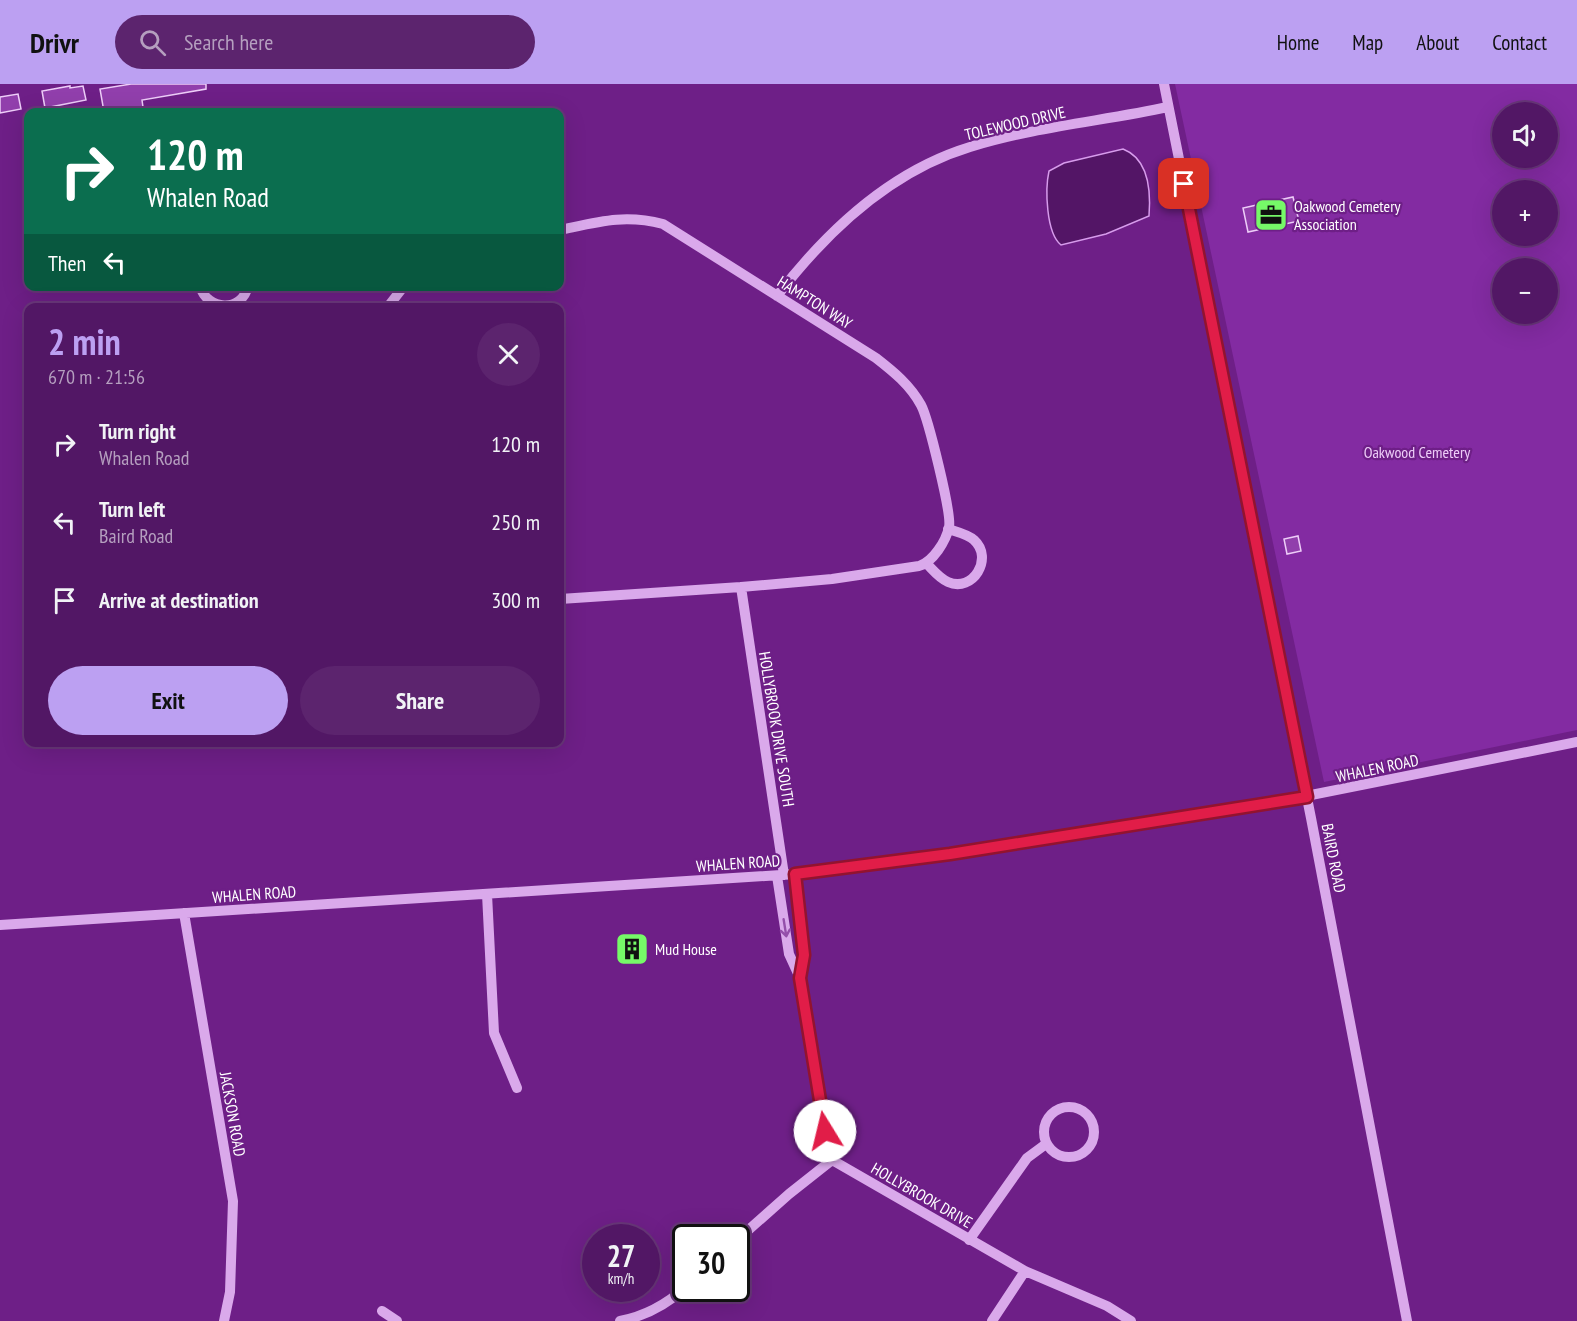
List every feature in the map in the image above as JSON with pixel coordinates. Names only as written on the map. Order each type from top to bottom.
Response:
[{"type":"street","name":"BAIRD ROAD","points":[[1164,84],[1307,797],[1407,1321]]},
{"type":"street","name":"TOLEWOOD DRIVE","points":[[777,296],[820,243],[859,210],[901,180],[934,161],[968,148],[1009,137],[1168,107]]},
{"type":"street","name":"HAMPTON WAY","points":[[564,229],[624,218],[663,224],[876,358],[899,376],[913,391],[923,408],[930,429],[949,519],[948,530]]},
{"type":"street","points":[[202,291],[207,300],[212,303]]},
{"type":"street","points":[[391,303],[400,291]]},
{"type":"street","points":[[564,599],[741,588],[832,579],[927,564],[948,530],[968,536],[979,546],[982,561],[977,575],[971,580],[956,584],[941,578],[927,564]]},
{"type":"street","name":"HOLLYBROOK DRIVE SOUTH","points":[[741,588],[780,875]]},
{"type":"street","name":"WHALEN ROAD","points":[[0,925],[795,874],[950,854],[1307,797],[1577,742]]},
{"type":"street","points":[[795,874],[804,955],[800,978]]},
{"type":"street","points":[[750,1229],[832,1160],[825,1131],[800,978],[789,954],[780,875]]},
{"type":"street","points":[[487,894],[494,1033],[518,1088]]},
{"type":"street","name":"JACKSON ROAD","points":[[184,913],[233,1201],[230,1292],[224,1321]]},
{"type":"street","points":[[1073,1107],[1081,1110],[1092,1122],[1094,1138],[1090,1147],[1076,1157],[1059,1156],[1046,1144],[1044,1136],[1046,1121],[1058,1110],[1073,1107]]},
{"type":"street","points":[[969,1240],[1027,1158],[1046,1144]]},
{"type":"street","name":"HOLLYBROOK DRIVE","points":[[832,1160],[1025,1272],[1107,1306],[1131,1321]]},
{"type":"street","points":[[992,1321],[1025,1272]]},
{"type":"street","points":[[620,1321],[635,1320],[661,1307],[672,1298]]},
{"type":"street","points":[[382,1311],[397,1321]]},
{"type":"green space","name":"Oakwood Cemetery","points":[[1175,84],[1577,84],[1577,730],[1324,782]]},
{"type":"shaded area","points":[[1123,149],[1132,154],[1143,168],[1149,186],[1149,216],[1106,234],[1061,245],[1052,231],[1048,210],[1049,171],[1064,163]]},
{"type":"building","points":[[131,84],[206,84],[206,89],[142,100],[143,107],[135,108],[103,108],[100,89]]},
{"type":"building","points":[[70,86],[70,88],[83,86],[86,100],[45,108],[42,91]]},
{"type":"building","points":[[18,94],[21,109],[0,113],[0,97]]},
{"type":"building","name":"Oakwood Cemetery Association","points":[[1293,197],[1299,221],[1248,232],[1243,208]]},
{"type":"building","points":[[1298,536],[1301,551],[1287,554],[1284,539]]},
{"type":"building","name":"Mud House","points":[[640,936],[641,961],[624,962],[623,938]]},
{"type":"place","name":"Oakwood Cemetery Association","points":[[1271,215]]},
{"type":"place","name":"Mud House","points":[[632,949]]},
{"type":"route","points":[[825,1131],[800,978],[804,955],[795,874],[950,854],[1307,797],[1184,184]]}]
